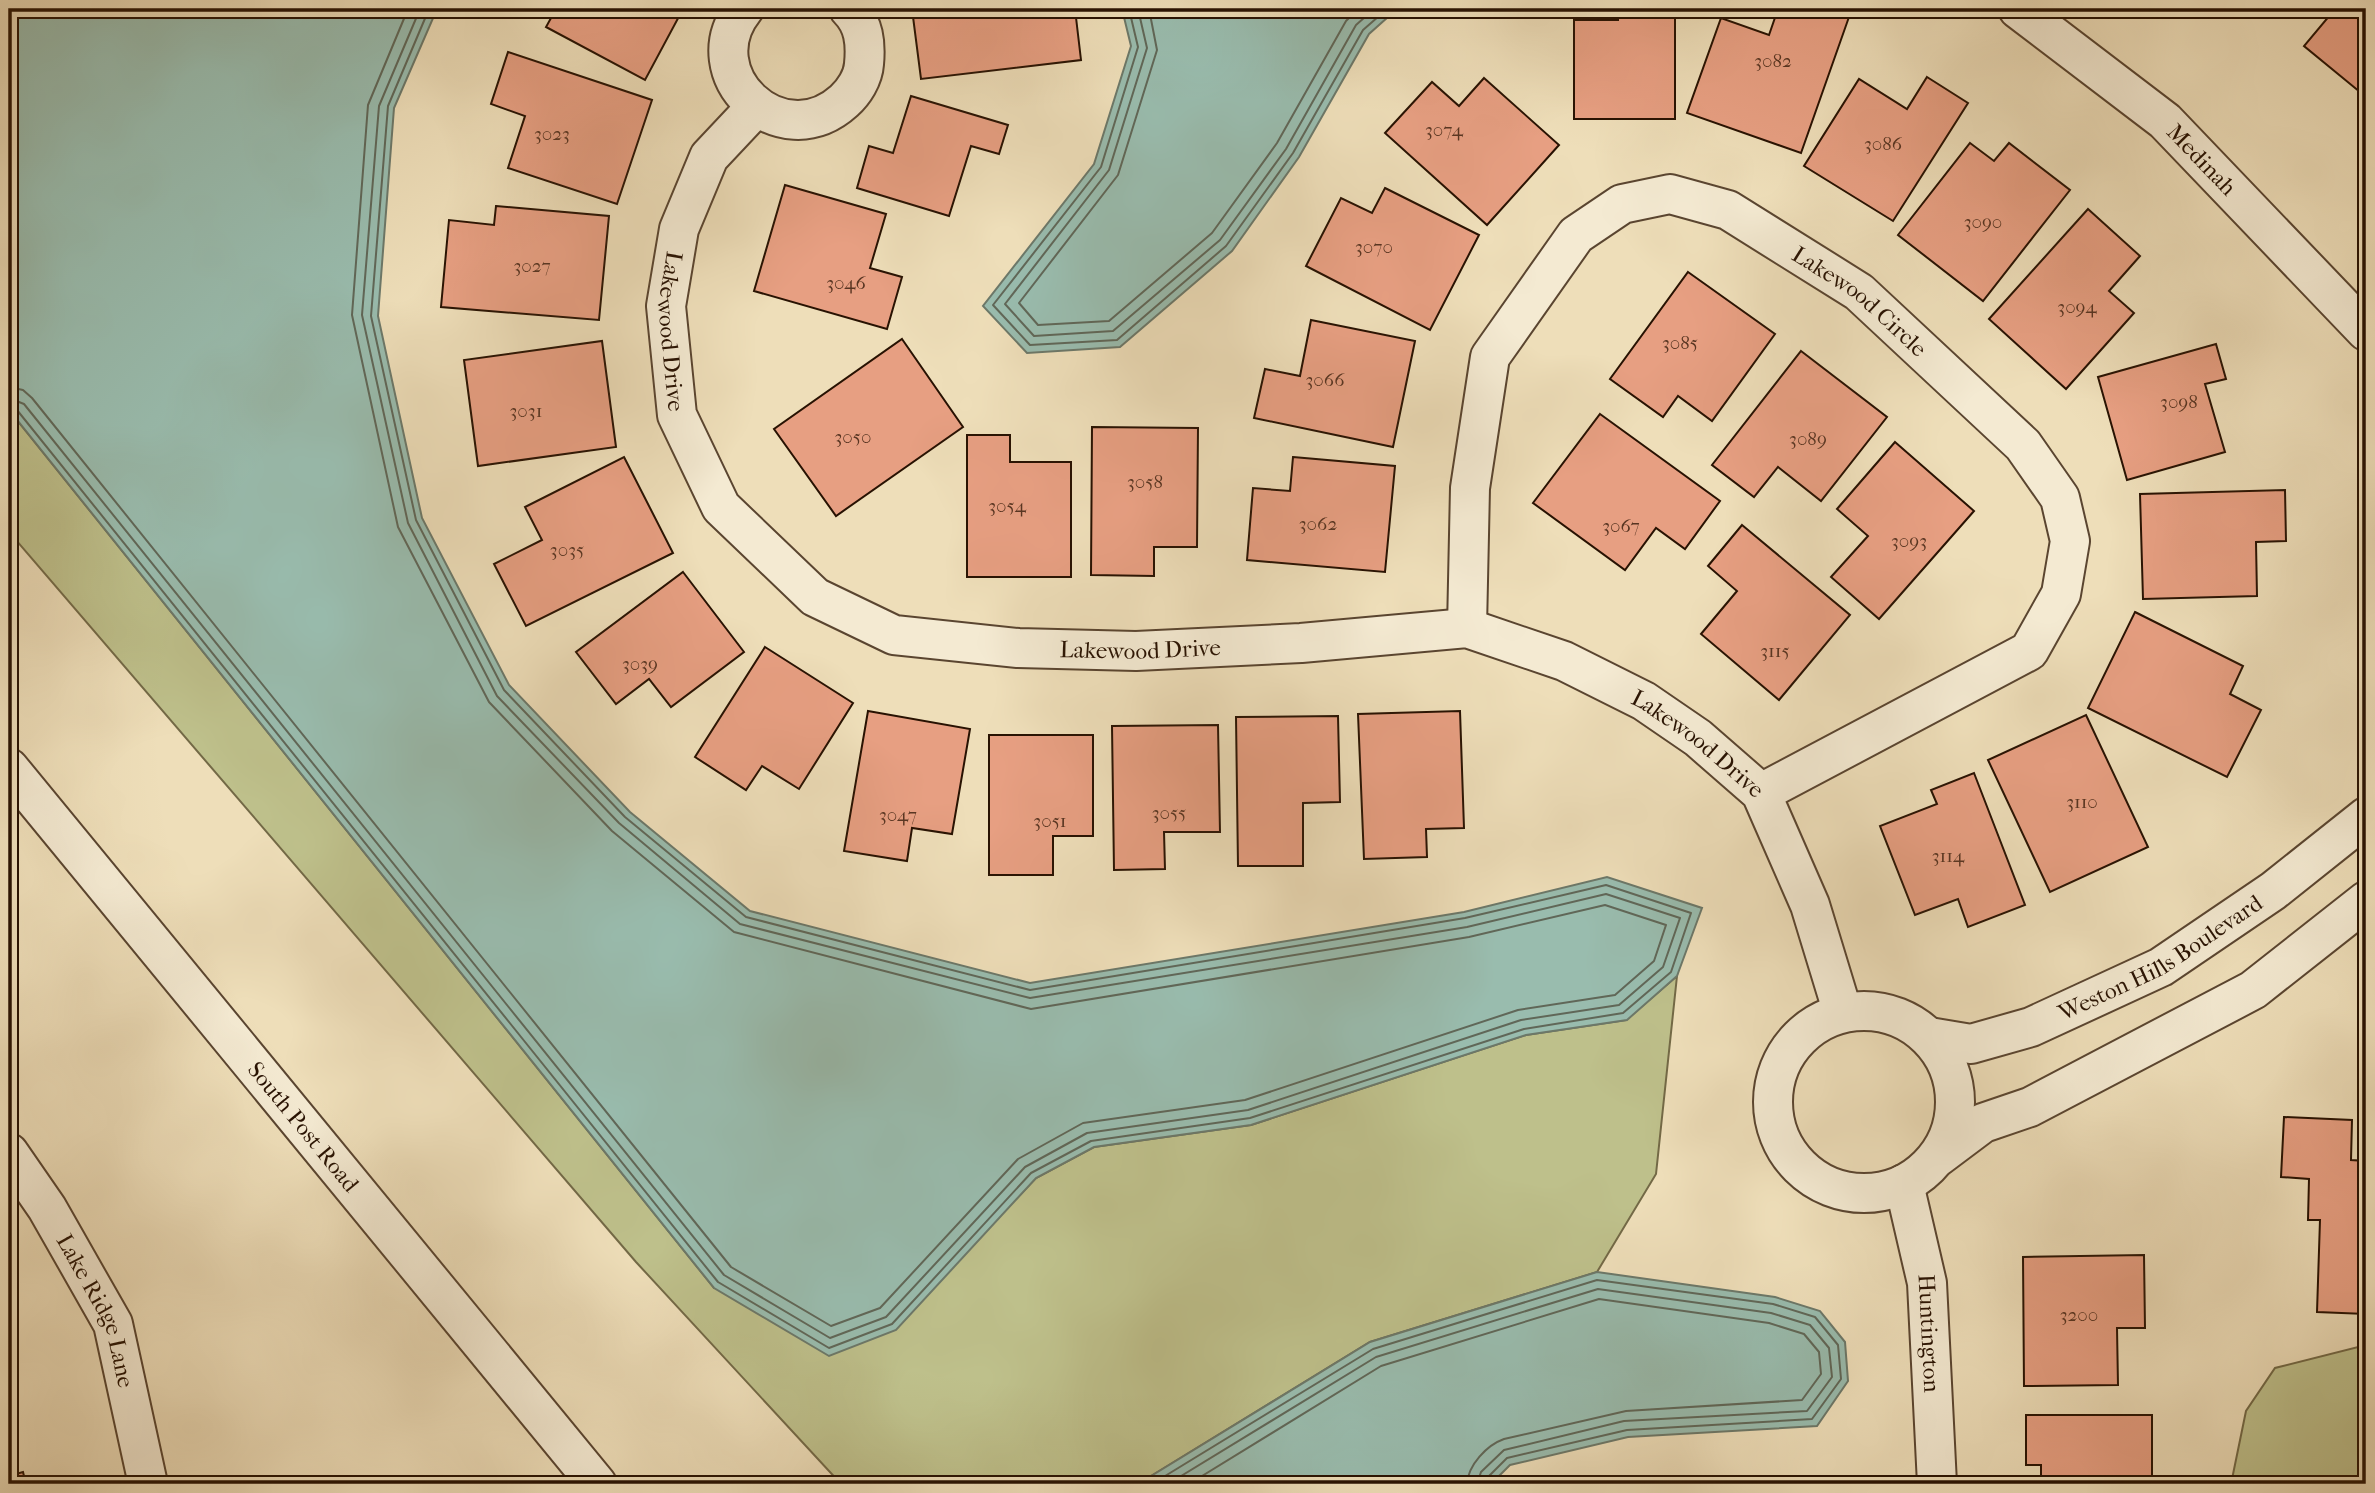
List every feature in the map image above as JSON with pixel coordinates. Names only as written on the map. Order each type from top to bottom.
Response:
[{"type":"street","points":[[744,9],[731,35],[729,62],[738,87],[756,107],[780,119],[807,120],[833,111],[853,93],[864,69],[866,42],[857,17],[849,9]]},
{"type":"street","name":"Medinah","points":[[2018,9],[2165,121],[2366,331]]},
{"type":"street","name":"Lakewood Drive","points":[[756,107],[709,157],[678,229],[666,306],[677,415],[722,507],[816,597],[894,635],[1018,648],[1136,652],[1301,643],[1467,628],[1564,661],[1644,701],[1698,738],[1761,793],[1810,905],[1842,1010]]},
{"type":"street","name":"Lakewood Circle","points":[[1467,628],[1470,488],[1490,356],[1576,235],[1622,204],[1670,194],[1728,210],[1859,292],[2023,445],[2060,498],[2070,541],[2061,594],[2029,651],[1761,793]]},
{"type":"street","name":"South Post Road","points":[[9,768],[597,1484]]},
{"type":"street","name":"Weston Hills Boulevard","points":[[1929,1037],[1971,1044],[2031,1027],[2161,967],[2273,891],[2366,817]]},
{"type":"street","points":[[1938,1157],[1954,1119],[1956,1100],[1948,1066],[1929,1037],[1910,1023],[1884,1012],[1842,1010],[1812,1026],[1789,1048],[1776,1074],[1771,1104],[1777,1133],[1788,1154],[1803,1171],[1835,1189],[1856,1193],[1875,1192],[1904,1184],[1983,1123],[2030,1107],[2253,990],[2366,901]]},
{"type":"street","name":"Lake Ridge Lane","points":[[9,1153],[47,1208],[113,1324],[148,1484]]},
{"type":"street","name":"Huntington","points":[[1904,1184],[1927,1283],[1937,1484]]},
{"type":"green space","points":[[9,410],[714,1288],[974,1243],[1036,1178],[1094,1147],[1251,1125],[1526,1035],[1626,1020],[1677,976],[1656,1174],[1597,1272],[1370,1342],[1138,1484],[841,1484],[636,1262],[9,532]]},
{"type":"green space","points":[[2366,1345],[2366,1484],[2231,1484],[2246,1411],[2275,1368]]},
{"type":"water","points":[[9,9],[437,9],[394,108],[378,316],[422,518],[509,685],[630,812],[750,911],[1030,983],[1464,912],[1607,877],[1702,908],[1677,976],[1627,1020],[1526,1035],[1251,1125],[1094,1147],[1036,1178],[896,1330],[829,1356],[714,1288],[9,410]]},
{"type":"water","points":[[1122,9],[1397,9],[1369,34],[1299,157],[1232,251],[1120,347],[1027,353],[983,306],[1094,164],[1131,46]]},
{"type":"water","points":[[1597,1272],[1775,1297],[1820,1311],[1845,1342],[1848,1381],[1817,1426],[1628,1437],[1510,1465],[1491,1484],[1138,1484],[1370,1342]]},
{"type":"building","points":[[556,9],[683,9],[645,80],[546,27]]},
{"type":"building","points":[[912,9],[1075,9],[1081,60],[921,79]]},
{"type":"building","points":[[1618,9],[1675,9],[1675,119],[1574,119],[1574,20],[1618,20]]},
{"type":"building","points":[[1778,9],[1825,9],[1849,17],[1801,153],[1687,113],[1721,18],[1769,35]]},
{"type":"building","points":[[2335,9],[2366,9],[2366,97],[2304,46]]},
{"type":"building","points":[[508,52],[652,100],[617,204],[508,168],[525,116],[491,104]]},
{"type":"building","points":[[1927,77],[1968,103],[1893,221],[1804,166],[1859,79],[1907,109]]},
{"type":"building","points":[[1484,78],[1559,145],[1487,225],[1385,133],[1432,82],[1459,106]]},
{"type":"building","points":[[911,96],[1008,125],[999,154],[971,146],[949,216],[857,188],[869,146],[893,153]]},
{"type":"building","points":[[1970,143],[1994,161],[2009,143],[2070,190],[1983,301],[1898,235]]},
{"type":"building","points":[[785,185],[886,214],[870,268],[902,277],[887,329],[754,291]]},
{"type":"building","points":[[1385,188],[1479,235],[1430,330],[1306,266],[1341,198],[1372,213]]},
{"type":"building","points":[[496,206],[609,216],[599,320],[441,307],[449,220],[494,225]]},
{"type":"building","points":[[2088,209],[2140,256],[2109,291],[2134,313],[2066,389],[1989,319]]},
{"type":"building","points":[[1688,272],[1775,334],[1712,421],[1678,396],[1663,417],[1610,379]]},
{"type":"building","points":[[1311,320],[1415,341],[1393,447],[1254,418],[1265,369],[1300,376]]},
{"type":"building","points":[[902,339],[963,427],[836,516],[774,429]]},
{"type":"building","points":[[602,341],[616,447],[478,466],[464,360]]},
{"type":"building","points":[[2216,344],[2226,379],[2205,384],[2225,452],[2127,480],[2098,377]]},
{"type":"building","points":[[1801,351],[1887,417],[1821,501],[1778,467],[1754,497],[1712,465]]},
{"type":"building","points":[[1600,414],[1720,501],[1685,549],[1656,528],[1625,570],[1533,503]]},
{"type":"building","points":[[1092,427],[1198,428],[1197,547],[1154,547],[1154,576],[1091,575]]},
{"type":"building","points":[[967,435],[1010,435],[1010,462],[1071,462],[1071,577],[967,577]]},
{"type":"building","points":[[1895,442],[1974,511],[1879,619],[1831,577],[1868,536],[1837,509]]},
{"type":"building","points":[[624,457],[673,553],[526,626],[494,564],[542,540],[525,507]]},
{"type":"building","points":[[1293,457],[1395,466],[1385,572],[1247,560],[1253,488],[1290,491]]},
{"type":"building","points":[[2285,490],[2286,541],[2256,542],[2257,596],[2143,599],[2140,494]]},
{"type":"building","points":[[1742,525],[1850,615],[1779,700],[1701,634],[1737,591],[1708,566]]},
{"type":"building","points":[[683,572],[744,652],[671,707],[649,679],[616,704],[576,652]]},
{"type":"building","points":[[2135,612],[2243,666],[2230,694],[2261,710],[2227,777],[2088,708]]},
{"type":"building","points":[[765,647],[853,703],[799,789],[762,766],[746,790],[695,757]]},
{"type":"building","points":[[868,711],[970,729],[952,834],[912,828],[907,861],[844,851]]},
{"type":"building","points":[[1460,711],[1464,828],[1426,829],[1427,857],[1364,859],[1358,714]]},
{"type":"building","points":[[2086,715],[2148,847],[2050,892],[1988,760]]},
{"type":"building","points":[[1338,716],[1340,802],[1303,803],[1303,866],[1238,866],[1236,717]]},
{"type":"building","points":[[1218,725],[1220,832],[1164,832],[1165,869],[1114,870],[1112,726]]},
{"type":"building","points":[[989,735],[1093,735],[1093,836],[1053,836],[1053,875],[989,875]]},
{"type":"building","points":[[1974,773],[2025,905],[1968,927],[1958,899],[1915,915],[1880,826],[1937,804],[1931,790]]},
{"type":"building","points":[[2284,1117],[2352,1120],[2351,1160],[2366,1161],[2366,1314],[2317,1312],[2320,1220],[2308,1220],[2309,1179],[2281,1177]]},
{"type":"building","points":[[2144,1255],[2145,1328],[2117,1328],[2118,1385],[2024,1386],[2023,1257]]},
{"type":"building","points":[[2026,1415],[2152,1415],[2152,1484],[2041,1484],[2041,1465],[2026,1465]]},
{"type":"building","points":[[23,1472],[26,1484],[9,1484],[9,1476]]}]
